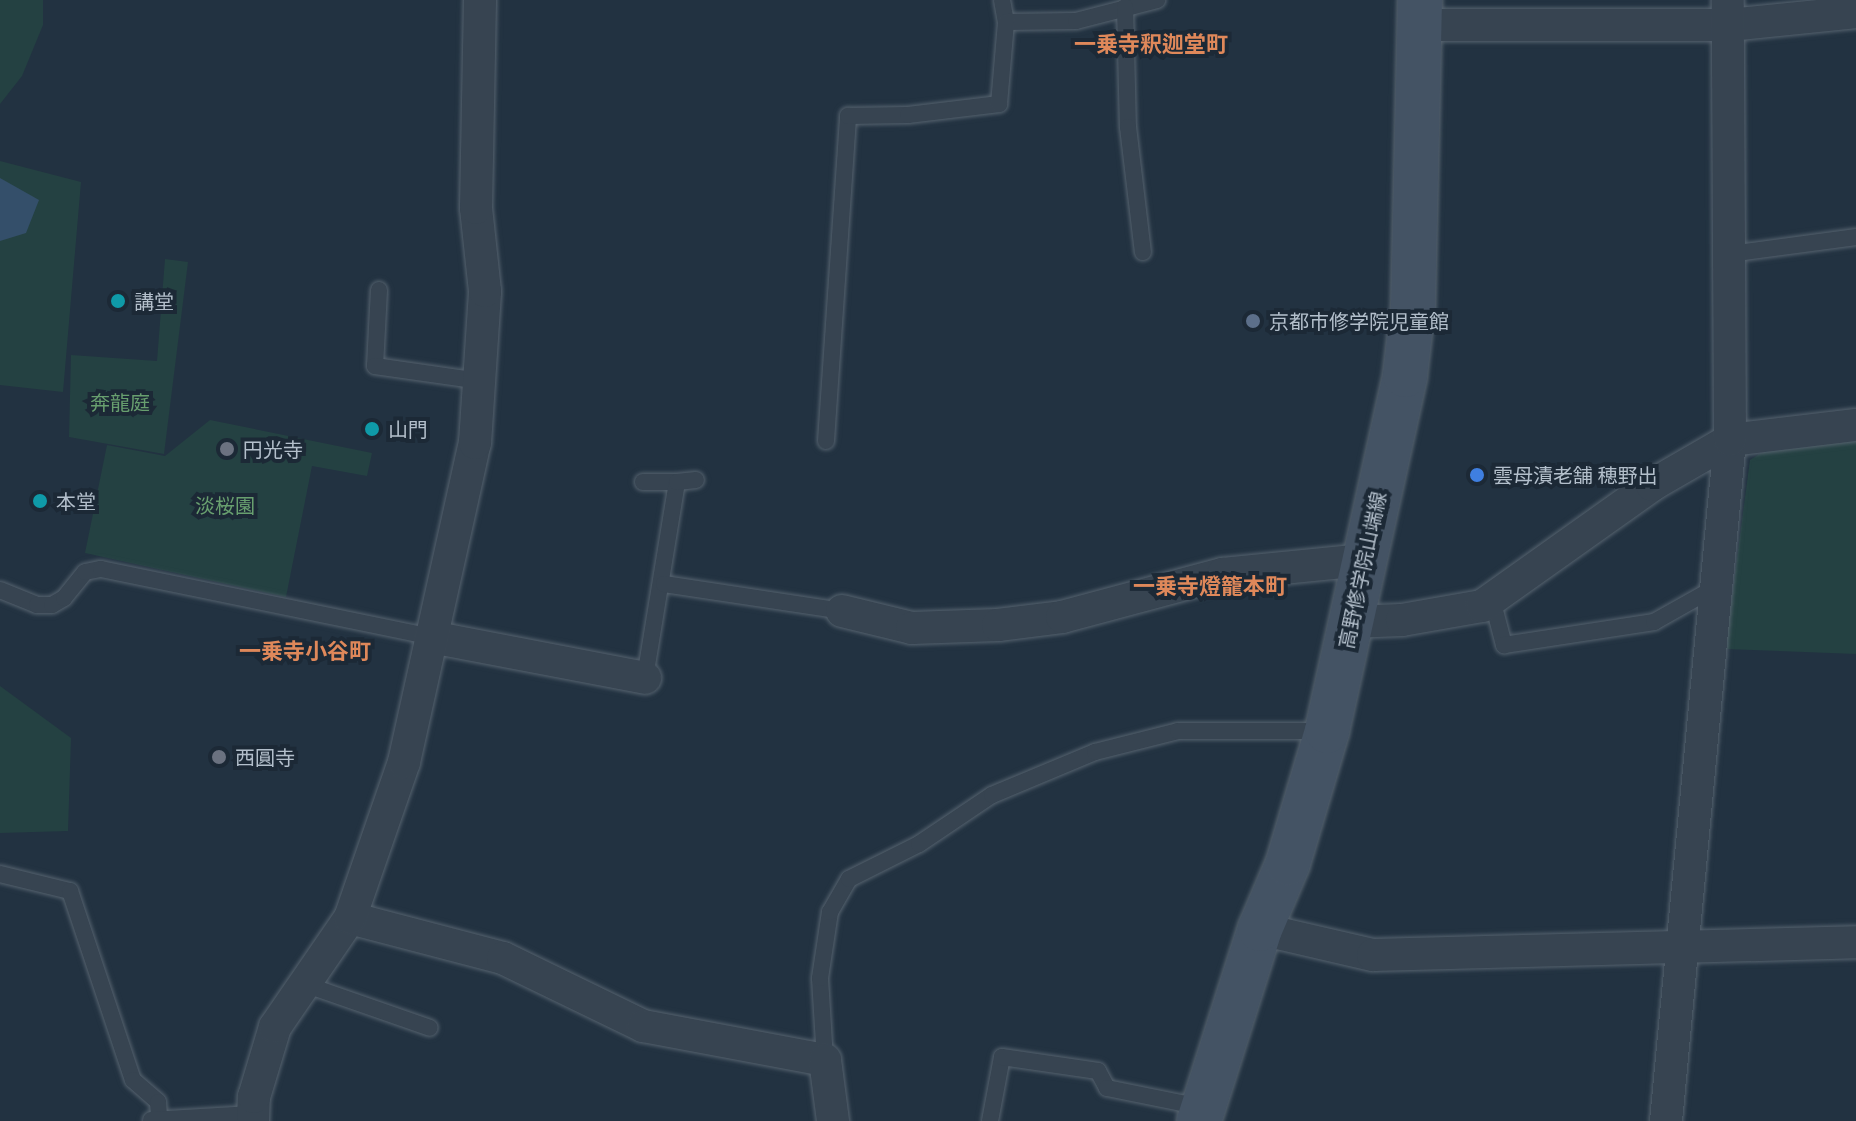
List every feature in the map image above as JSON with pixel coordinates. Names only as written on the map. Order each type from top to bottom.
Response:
[{"type":"main road","name":"高野修学院山端線","points":[[1201,1114],[1260,929],[1288,863],[1327,731],[1405,375],[1413,307],[1420,12]]},
{"type":"street","points":[[253,1117],[275,1027],[350,918],[404,762],[477,433],[485,291],[476,208],[480,0]]},
{"type":"street","points":[[1420,12],[1856,12]]},
{"type":"street","points":[[1666,1121],[1730,440],[1728,12]]},
{"type":"street","points":[[1350,622],[1402,620],[1482,606],[1652,485],[1730,440],[1856,425]]},
{"type":"street","points":[[842,611],[912,628],[998,625],[1062,617],[1223,574],[1364,560]]},
{"type":"street","points":[[431,637],[645,678]]},
{"type":"street","points":[[350,918],[503,958],[643,1026],[825,1060],[833,1121]]},
{"type":"street","points":[[1260,929],[1373,955],[1856,942]]},
{"type":"lane","points":[[826,441],[848,116],[908,115],[999,104],[1006,22],[1002,0]]},
{"type":"lane","points":[[1006,22],[1076,21],[1157,0]]},
{"type":"lane","points":[[1125,7],[1128,127],[1143,252]]},
{"type":"lane","points":[[1729,254],[1856,237]]},
{"type":"lane","points":[[379,290],[375,366],[481,381]]},
{"type":"lane","points":[[643,482],[696,480]]},
{"type":"lane","points":[[645,678],[664,584],[677,482]]},
{"type":"lane","points":[[0,590],[37,605],[52,605],[64,598],[85,572],[101,569],[431,637]]},
{"type":"lane","points":[[664,584],[842,611]]},
{"type":"lane","points":[[1492,599],[1504,645],[1654,622],[1716,587]]},
{"type":"lane","points":[[825,1060],[820,978],[830,912],[849,879],[919,844],[992,795],[1095,752],[1178,731],[1327,731]]},
{"type":"lane","points":[[0,874],[70,891],[133,1080],[158,1102],[154,1119],[253,1117]]},
{"type":"lane","points":[[304,984],[430,1028]]},
{"type":"lane","points":[[990,1121],[1002,1057],[1098,1071],[1107,1088],[1201,1114]]},
{"type":"green space","points":[[0,0],[43,0],[43,25],[22,76],[0,104]]},
{"type":"green space","points":[[0,161],[81,182],[63,392],[0,385]]},
{"type":"green space","name":"奔龍庭","points":[[165,259],[188,262],[164,454],[69,437],[71,355],[157,361]]},
{"type":"green space","name":"淡桜園","points":[[210,420],[372,453],[367,476],[312,466],[286,597],[85,553],[107,445],[165,456]]},
{"type":"green space","points":[[1856,438],[1856,654],[1725,649],[1750,460],[1764,451]]},
{"type":"green space","points":[[0,686],[71,738],[68,831],[0,833]]},
{"type":"water","points":[[0,178],[39,200],[26,233],[0,241]]},
{"type":"place","name":"講堂","points":[[118,301]]},
{"type":"place","name":"京都市修学院児童館","points":[[1253,321]]},
{"type":"place","name":"山門","points":[[372,429]]},
{"type":"place","name":"円光寺","points":[[227,449]]},
{"type":"place","name":"雲母漬老舗 穂野出","points":[[1477,475]]},
{"type":"place","name":"本堂","points":[[40,501]]},
{"type":"place","name":"西圓寺","points":[[219,757]]},
{"type":"district","name":"一乗寺釈迦堂町","points":[[1151,44]]},
{"type":"district","name":"一乗寺燈籠本町","points":[[1210,586]]},
{"type":"district","name":"一乗寺小谷町","points":[[305,651]]}]
